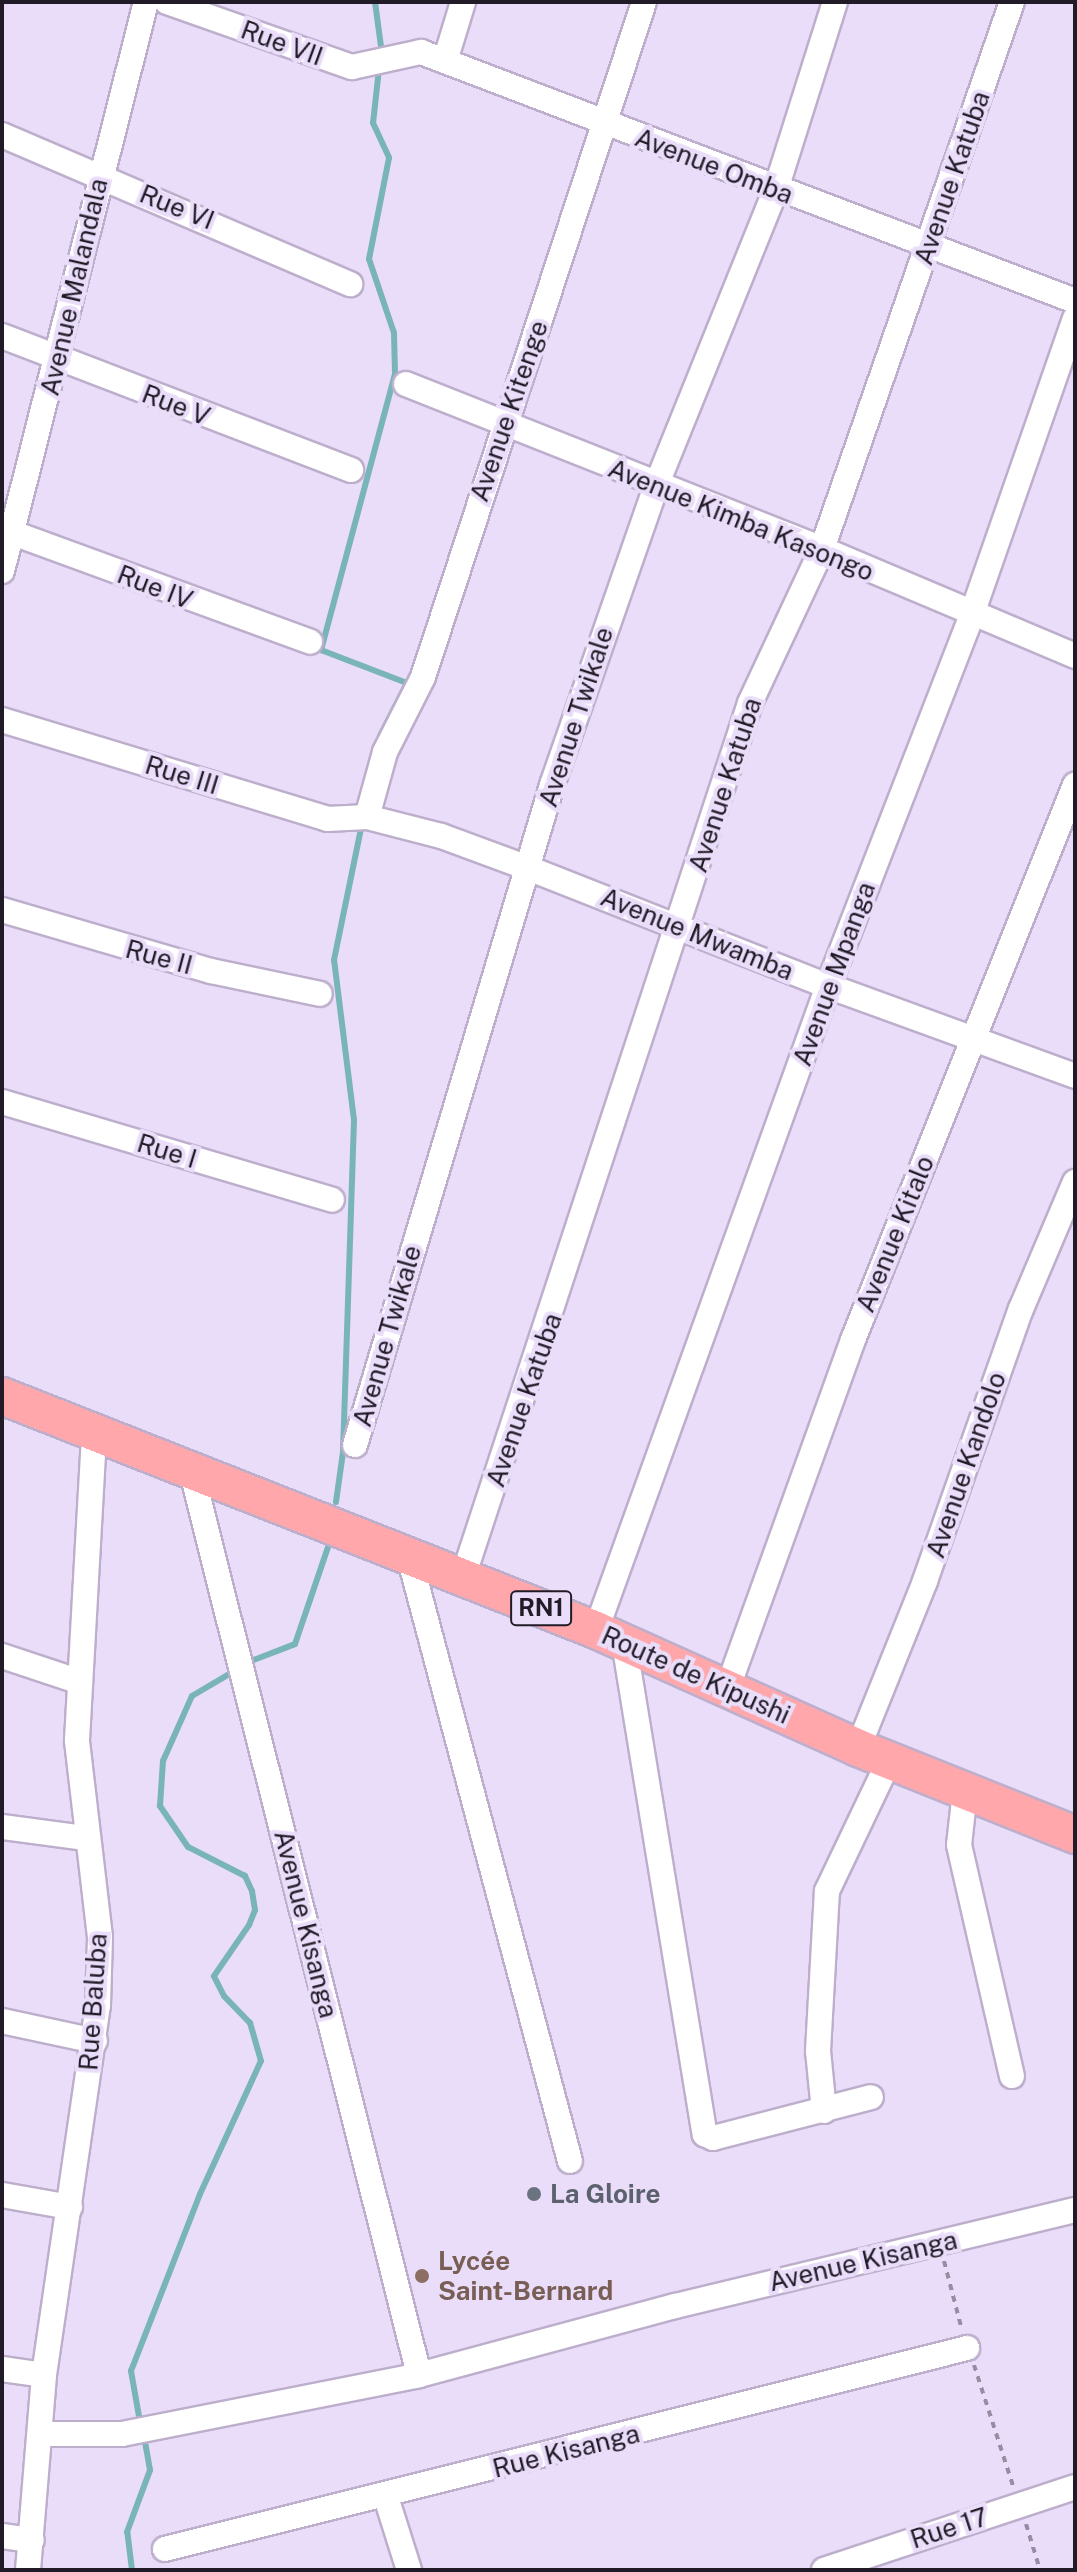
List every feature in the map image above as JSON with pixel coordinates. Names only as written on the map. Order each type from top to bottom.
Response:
[{"type":"highway","name":"Route de Kipushi","points":[[2,1396],[610,1636],[874,1753],[1075,1835]]},
{"type":"street","name":"Avenue Malandala","points":[[2,571],[7,531],[58,361],[99,178],[146,2]]},
{"type":"street","name":"Rue VII","points":[[167,2],[352,67]]},
{"type":"street","points":[[445,61],[463,2]]},
{"type":"street","name":"Avenue Kitenge","points":[[365,819],[385,752],[423,677],[504,424],[607,126],[644,2]]},
{"type":"street","name":"Avenue Twikale","points":[[355,1445],[528,868],[656,486],[776,189],[835,2]]},
{"type":"street","name":"Avenue Katuba","points":[[463,1577],[679,927],[750,703],[822,549],[1012,2]]},
{"type":"street","name":"Avenue Omba","points":[[352,67],[405,52],[445,61],[928,249],[1075,301]]},
{"type":"street","name":"Rue VI","points":[[2,135],[99,178],[227,228],[350,284]]},
{"type":"street","name":"Avenue Mpanga","points":[[610,1636],[828,986],[972,614],[1075,318]]},
{"type":"street","name":"Rue V","points":[[2,336],[58,361],[351,470]]},
{"type":"street","name":"Avenue Kimba Kasongo","points":[[406,384],[656,486],[822,549],[1075,656]]},
{"type":"street","name":"Rue IV","points":[[7,531],[310,642]]},
{"type":"street","name":"Rue III","points":[[2,720],[327,819],[365,819]]},
{"type":"street","name":"Avenue Kitalo","points":[[728,1687],[853,1340],[1075,785]]},
{"type":"street","name":"Avenue Mwamba","points":[[365,819],[528,868],[828,986],[976,1036],[1075,1076]]},
{"type":"street","name":"Rue II","points":[[2,910],[157,957],[320,994]]},
{"type":"street","name":"Rue I","points":[[2,1102],[332,1200]]},
{"type":"street","name":"Avenue Kandolo","points":[[824,2111],[818,2051],[827,1891],[874,1753],[925,1581],[1021,1309],[1075,1182]]},
{"type":"street","name":"Rue Baluba","points":[[28,2570],[44,2375],[95,2041],[100,1937],[85,1838],[77,1740],[94,1433]]},
{"type":"street","name":"Avenue Kisanga","points":[[192,1473],[419,2375]]},
{"type":"street","points":[[409,1556],[570,2161]]},
{"type":"street","points":[[610,1636],[703,2131],[713,2138],[871,2097]]},
{"type":"street","points":[[2,1656],[80,1682]]},
{"type":"street","points":[[965,1791],[959,1845],[1012,2076]]},
{"type":"street","points":[[2,1827],[85,1838]]},
{"type":"street","points":[[2,2021],[95,2041]]},
{"type":"street","points":[[2,2195],[70,2207]]},
{"type":"street","name":"Avenue Kisanga","points":[[40,2434],[122,2434],[419,2375],[1075,2210]]},
{"type":"street","name":"Rue Kisanga","points":[[165,2549],[386,2497],[967,2348]]},
{"type":"street","points":[[2,2369],[44,2375]]},
{"type":"street","name":"Rue 17","points":[[824,2570],[1075,2487]]},
{"type":"street","points":[[386,2497],[409,2570]]},
{"type":"street","points":[[2,2536],[32,2540]]},
{"type":"path","points":[[940,2243],[967,2348],[1040,2570]]},
{"type":"waterway","points":[[375,2],[382,54]]},
{"type":"waterway","points":[[379,69],[373,123],[389,158],[369,259],[394,333],[395,374],[321,650],[407,683],[380,736]]},
{"type":"waterway","points":[[366,781],[372,757]]},
{"type":"waterway","points":[[336,1502],[343,1452],[354,1120],[334,960],[362,824]]},
{"type":"waterway","points":[[251,1661],[295,1644],[328,1547]]},
{"type":"waterway","points":[[140,2422],[131,2371],[200,2194],[261,2061],[250,2023],[224,1996],[214,1976],[249,1925],[255,1910],[252,1891],[245,1876],[188,1847],[160,1806],[163,1761],[192,1696],[231,1673]]},
{"type":"waterway","points":[[132,2570],[127,2532],[150,2470],[145,2442]]},
{"type":"place","name":"La Gloire","points":[[534,2194]]},
{"type":"place","name":"Lycée Saint-Bernard","points":[[422,2276]]}]
